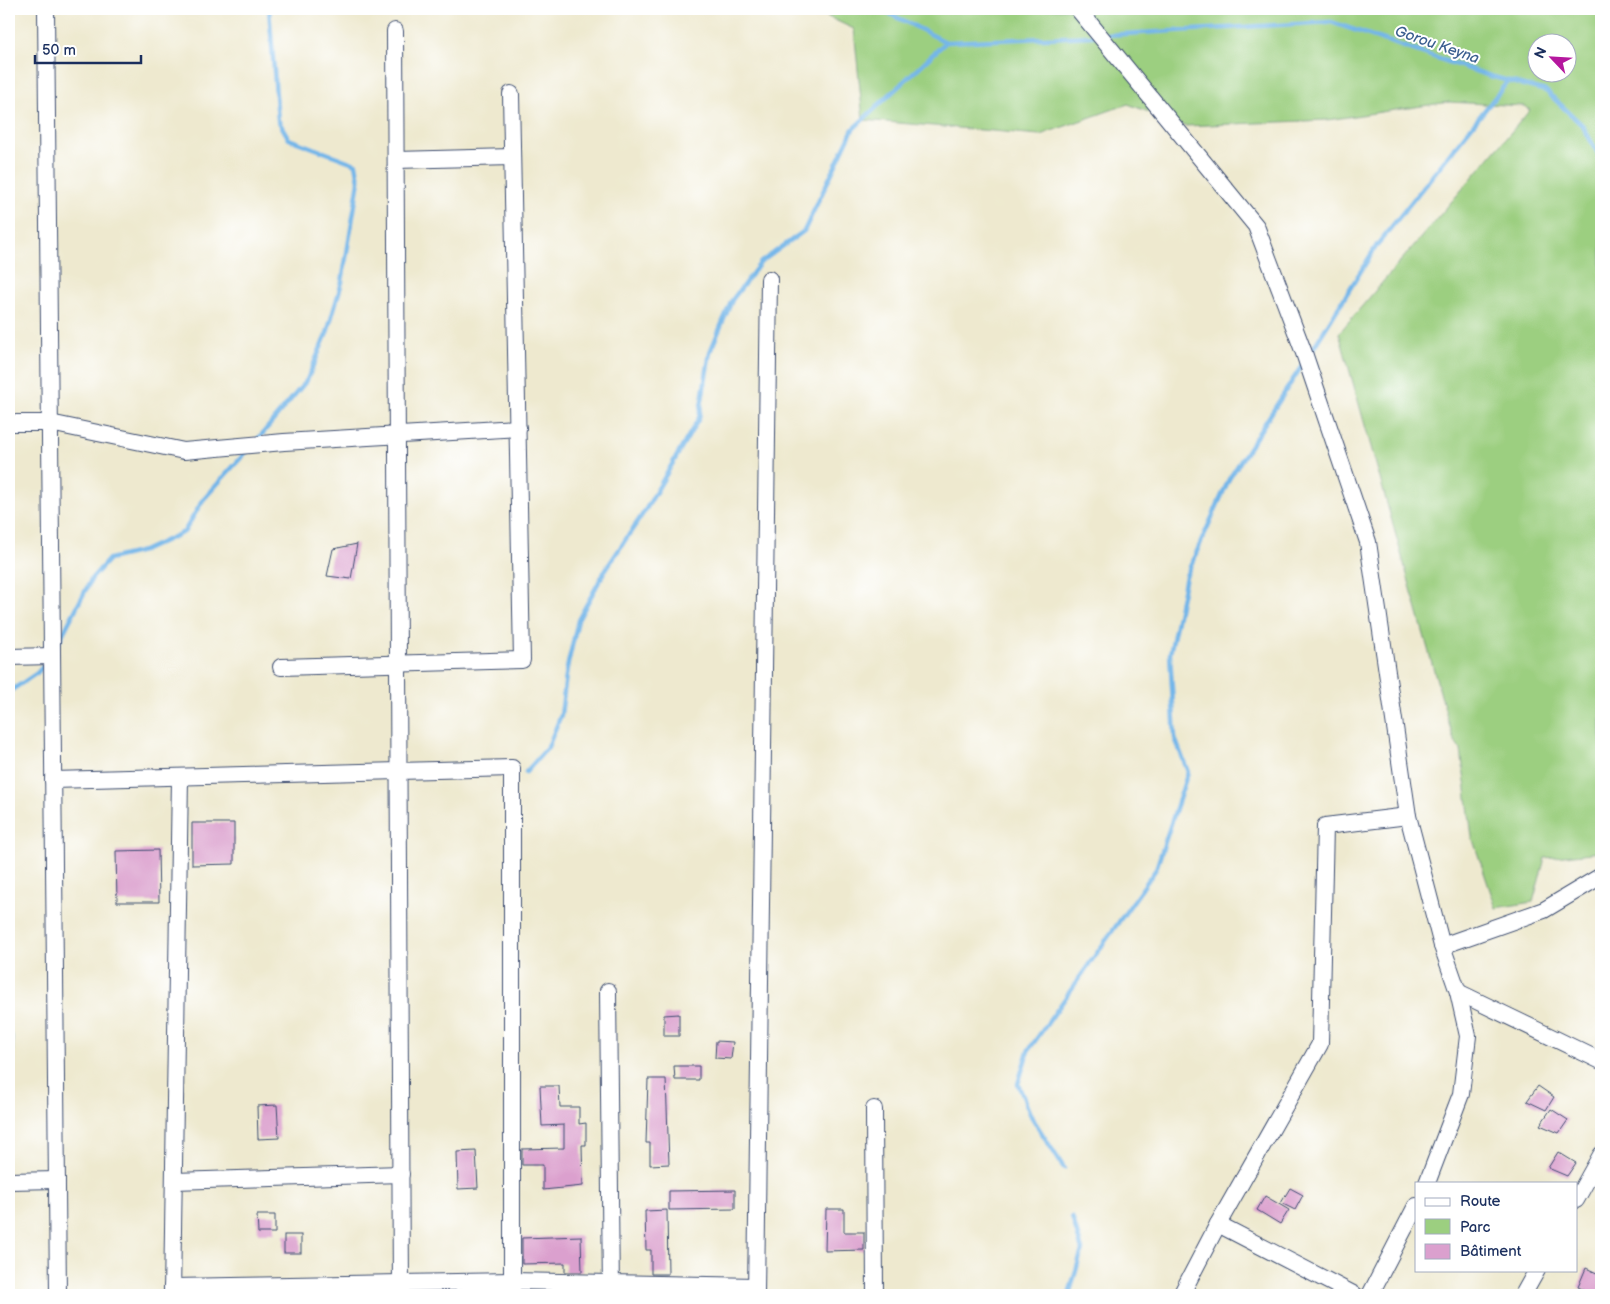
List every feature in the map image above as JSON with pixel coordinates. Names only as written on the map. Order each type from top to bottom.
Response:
[{"type":"street","points":[[46,9],[58,1295]]},
{"type":"street","points":[[1078,9],[1256,226],[1304,353],[1368,542],[1408,816],[1442,946],[1458,992],[1468,1036],[1461,1094],[1427,1182]]},
{"type":"street","points":[[395,30],[401,1289]]},
{"type":"street","points":[[281,667],[522,660],[511,94]]},
{"type":"street","points":[[396,160],[512,157]]},
{"type":"street","points":[[180,777],[172,1291],[512,1288],[756,1291],[769,279]]},
{"type":"street","points":[[9,423],[50,422],[184,452],[518,428]]},
{"type":"street","points":[[9,657],[52,656]]},
{"type":"street","points":[[53,780],[512,768],[512,1288]]},
{"type":"street","points":[[1181,1295],[1218,1224],[1320,1044],[1324,826],[1408,816]]},
{"type":"street","points":[[1442,946],[1544,910],[1601,876]]},
{"type":"street","points":[[608,990],[611,1289]]},
{"type":"street","points":[[1458,992],[1601,1061]]},
{"type":"street","points":[[874,1109],[875,1295]]},
{"type":"street","points":[[1578,1196],[1601,1155]]},
{"type":"street","points":[[174,1181],[401,1174]]},
{"type":"street","points":[[9,1181],[57,1180]]},
{"type":"street","points":[[1370,1295],[1415,1208]]},
{"type":"street","points":[[1218,1224],[1355,1295]]},
{"type":"street","points":[[1523,1295],[1536,1272]]},
{"type":"green space","points":[[811,9],[1601,9],[1601,852],[1545,858],[1533,902],[1496,908],[1472,837],[1461,750],[1453,738],[1339,333],[1530,110],[1524,106],[1449,102],[1327,120],[1185,126],[1128,104],[1040,135],[863,120],[854,29]]},
{"type":"building","points":[[357,544],[351,579],[327,576],[333,549]]},
{"type":"building","points":[[192,823],[234,823],[234,864],[192,865]]},
{"type":"building","points":[[158,850],[159,902],[117,902],[116,851]]},
{"type":"building","points":[[679,1014],[679,1036],[664,1036],[664,1015]]},
{"type":"building","points":[[716,1041],[733,1042],[731,1059],[715,1058]]},
{"type":"building","points":[[674,1066],[699,1066],[699,1080],[675,1080]]},
{"type":"building","points":[[648,1079],[666,1079],[669,1164],[650,1165],[650,1143],[646,1143]]},
{"type":"building","points":[[540,1086],[559,1086],[560,1107],[579,1107],[579,1124],[586,1123],[586,1145],[582,1145],[583,1186],[543,1190],[543,1165],[522,1165],[522,1149],[564,1148],[564,1125],[542,1126]]},
{"type":"building","points":[[1538,1086],[1554,1097],[1546,1110],[1527,1101]]},
{"type":"building","points":[[277,1105],[279,1138],[258,1139],[257,1106]]},
{"type":"building","points":[[1551,1109],[1568,1120],[1559,1133],[1540,1125]]},
{"type":"building","points":[[476,1151],[478,1188],[458,1189],[457,1152]]},
{"type":"building","points":[[1558,1152],[1576,1163],[1567,1176],[1548,1168]]},
{"type":"building","points":[[1290,1188],[1303,1195],[1295,1210],[1281,1203]]},
{"type":"building","points":[[735,1190],[735,1209],[669,1210],[669,1191]]},
{"type":"building","points":[[1265,1196],[1289,1210],[1280,1224],[1257,1210]]},
{"type":"building","points":[[826,1209],[844,1209],[844,1232],[864,1232],[864,1250],[825,1251]]},
{"type":"building","points":[[667,1210],[668,1274],[651,1274],[651,1250],[646,1250],[645,1211]]},
{"type":"building","points":[[257,1215],[275,1215],[275,1233],[258,1233]]},
{"type":"building","points":[[284,1235],[301,1235],[301,1253],[284,1253]]},
{"type":"building","points":[[581,1236],[582,1272],[565,1272],[565,1263],[522,1264],[522,1238]]},
{"type":"building","points":[[1586,1268],[1601,1275],[1601,1295],[1595,1295],[1578,1287]]},
{"type":"waterway","points":[[258,439],[307,380],[327,333],[342,282],[359,181],[356,164],[289,139],[278,120],[269,9]]},
{"type":"waterway","name":"Gorou Keyna","points":[[880,9],[946,42],[1093,36]]},
{"type":"waterway","name":"Gorou Keyna","points":[[1106,35],[1331,22],[1490,76],[1546,91],[1582,125],[1601,159]]},
{"type":"waterway","points":[[526,772],[548,747],[561,715],[567,668],[578,620],[606,569],[646,509],[699,418],[710,352],[732,300],[761,262],[804,231],[853,129],[946,42]]},
{"type":"waterway","points":[[1309,355],[1377,245],[1508,81]]},
{"type":"waterway","points":[[1064,1168],[1031,1116],[1018,1084],[1028,1051],[1156,869],[1188,772],[1175,738],[1170,654],[1186,576],[1229,479],[1303,364]]},
{"type":"waterway","points":[[57,645],[92,578],[109,559],[143,551],[184,532],[203,500],[248,450]]},
{"type":"waterway","points":[[9,692],[37,673],[47,662]]},
{"type":"waterway","points":[[9,1032],[11,1036],[12,1078],[9,1094]]},
{"type":"waterway","points":[[1069,1295],[1082,1250],[1072,1217]]}]
